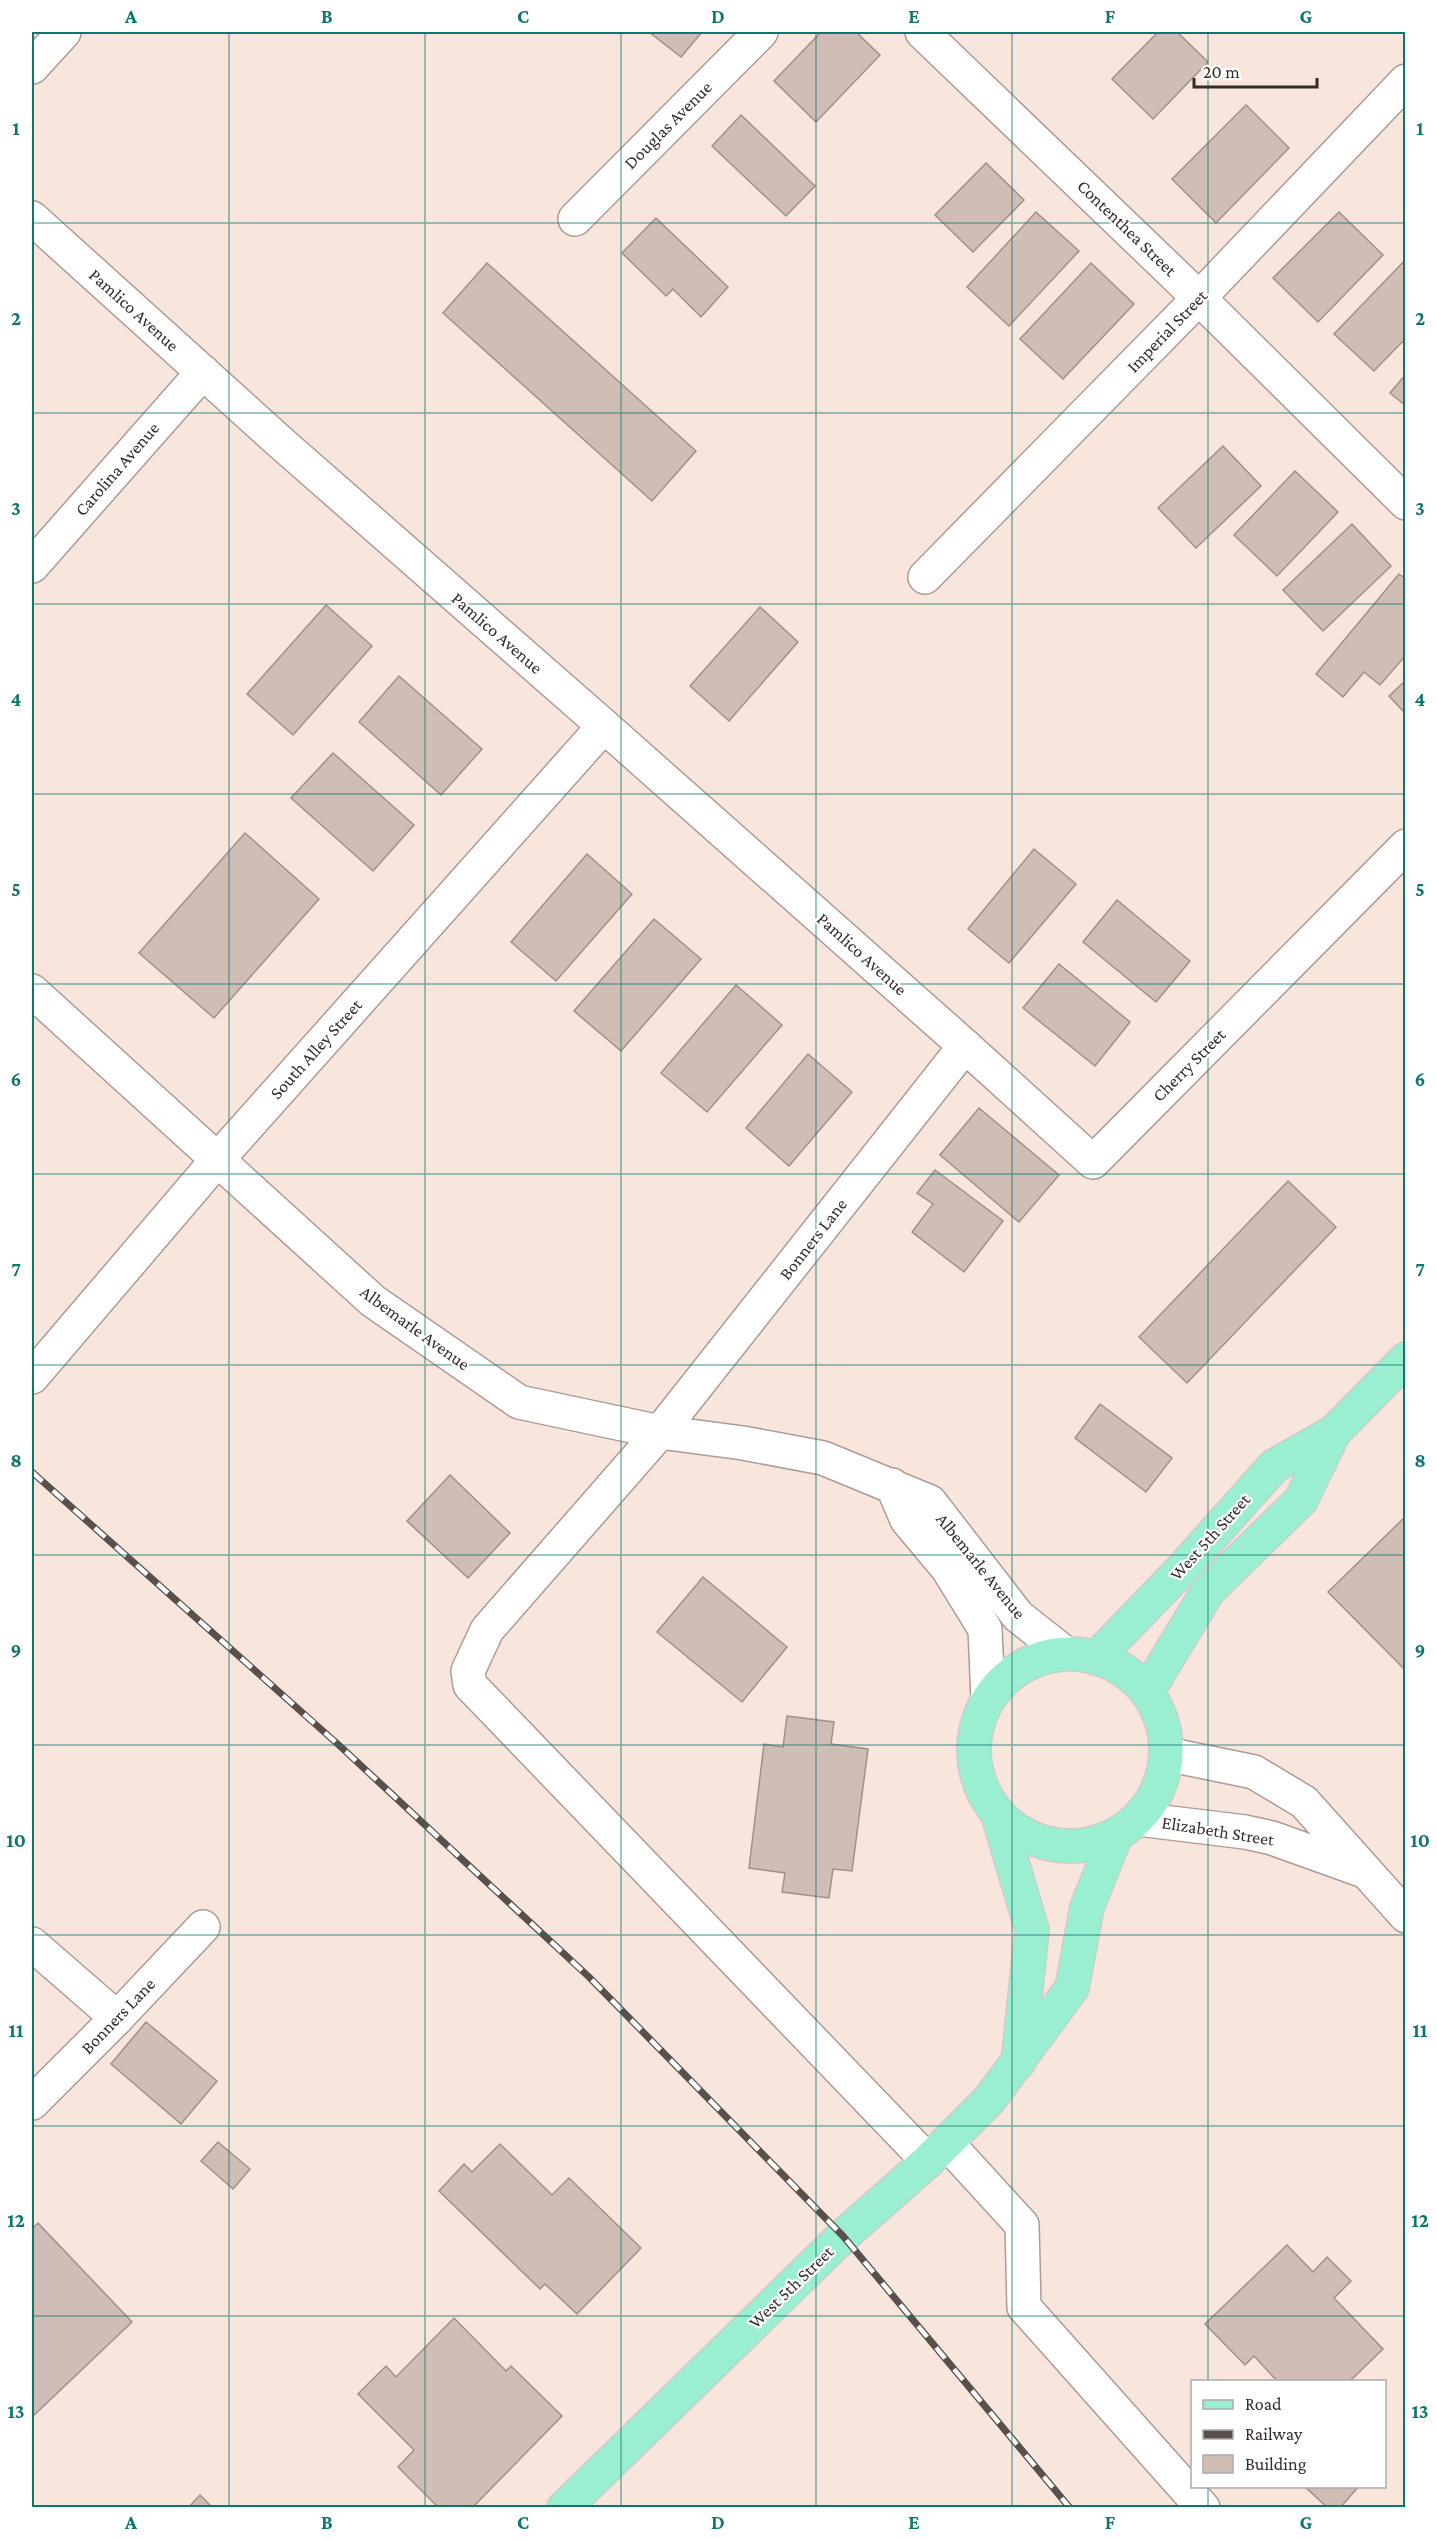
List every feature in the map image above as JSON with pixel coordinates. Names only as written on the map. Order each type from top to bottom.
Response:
[{"type":"main road","name":"West 5th Street","points":[[1081,1656],[1183,1568],[1274,1466],[1334,1432],[1406,1359]]},
{"type":"main road","name":"West 5th Street","points":[[1147,1692],[1208,1591],[1301,1500],[1334,1432]]},
{"type":"main road","points":[[998,1815],[1022,1834],[1053,1845],[1085,1846],[1127,1827],[1159,1786],[1166,1754],[1161,1722],[1147,1692],[1124,1671],[1081,1656],[1035,1660],[1009,1676],[988,1699],[976,1728],[974,1759],[981,1789],[998,1815],[1032,1930],[1017,2065]]},
{"type":"main road","name":"West 5th Street","points":[[569,2506],[843,2236],[937,2152],[990,2100],[1072,1988],[1088,1907],[1127,1827]]},
{"type":"street","points":[[32,67],[64,32]]},
{"type":"street","name":"Douglas Avenue","points":[[575,219],[761,32]]},
{"type":"street","name":"Contenthea Street","points":[[922,32],[1199,298],[1406,503]]},
{"type":"street","name":"Imperial Street","points":[[925,577],[1199,298],[1406,81]]},
{"type":"street","name":"Pamlico Avenue","points":[[32,218],[368,520],[966,1046]]},
{"type":"street","name":"Carolina Avenue","points":[[32,566],[203,372]]},
{"type":"street","name":"South Alley Street","points":[[32,1377],[218,1159],[604,726]]},
{"type":"street","name":"Cherry Street","points":[[966,1046],[1093,1162],[1406,846]]},
{"type":"street","name":"Albemarle Avenue","points":[[32,991],[373,1301],[519,1402],[660,1432],[743,1443],[823,1458],[930,1502],[1018,1616],[1081,1656]]},
{"type":"street","name":"Bonners Lane","points":[[966,1046],[660,1432],[487,1630],[468,1671],[470,1685],[937,2152],[1022,2225],[1024,2307],[1203,2508]]},
{"type":"street","name":"Albemarle Avenue","points":[[892,1485],[907,1520],[948,1569],[985,1629],[988,1699]]},
{"type":"street","name":"Elizabeth Street","points":[[1166,1754],[1254,1772],[1304,1802],[1404,1912]]},
{"type":"street","name":"Elizabeth Street","points":[[1127,1827],[1263,1836],[1365,1871]]},
{"type":"street","name":"Bonners Lane","points":[[32,2103],[203,1927]]},
{"type":"street","points":[[32,1944],[117,2018]]},
{"type":"building","points":[[649,32],[702,32],[681,57]]},
{"type":"building","points":[[821,32],[856,32],[880,55],[816,122],[774,81]]},
{"type":"building","points":[[1158,32],[1177,32],[1208,62],[1153,119],[1112,79]]},
{"type":"building","points":[[1246,105],[1289,148],[1216,223],[1172,179]]},
{"type":"building","points":[[741,115],[815,186],[786,216],[712,146]]},
{"type":"building","points":[[986,163],[1024,200],[973,252],[935,215]]},
{"type":"building","points":[[1036,212],[1079,251],[1009,326],[967,287]]},
{"type":"building","points":[[1339,212],[1383,255],[1318,322],[1273,278]]},
{"type":"building","points":[[656,218],[728,287],[701,317],[673,289],[666,296],[622,253]]},
{"type":"building","points":[[1406,259],[1406,338],[1374,371],[1334,334]]},
{"type":"building","points":[[487,263],[696,451],[652,501],[443,313]]},
{"type":"building","points":[[1091,263],[1134,304],[1063,379],[1020,339]]},
{"type":"building","points":[[1406,374],[1406,406],[1390,393]]},
{"type":"building","points":[[1223,446],[1261,486],[1196,548],[1158,508]]},
{"type":"building","points":[[1295,471],[1338,512],[1277,576],[1234,535]]},
{"type":"building","points":[[1352,524],[1391,566],[1323,631],[1283,590]]},
{"type":"building","points":[[1399,574],[1406,579],[1406,655],[1380,685],[1364,672],[1343,697],[1316,674]]},
{"type":"building","points":[[326,605],[372,646],[293,735],[247,694]]},
{"type":"building","points":[[760,607],[798,642],[729,721],[690,686]]},
{"type":"building","points":[[399,676],[482,749],[441,795],[359,722]]},
{"type":"building","points":[[1406,680],[1406,714],[1389,696]]},
{"type":"building","points":[[333,753],[414,825],[373,871],[291,798]]},
{"type":"building","points":[[245,833],[319,899],[214,1018],[139,953]]},
{"type":"building","points":[[1034,849],[1076,884],[1009,963],[968,929]]},
{"type":"building","points":[[587,854],[632,894],[556,981],[511,942]]},
{"type":"building","points":[[1117,900],[1190,961],[1156,1002],[1083,942]]},
{"type":"building","points":[[654,919],[701,959],[621,1051],[574,1011]]},
{"type":"building","points":[[1059,964],[1130,1022],[1095,1066],[1023,1008]]},
{"type":"building","points":[[736,985],[782,1025],[707,1112],[661,1073]]},
{"type":"building","points":[[808,1054],[852,1092],[789,1166],[746,1128]]},
{"type":"building","points":[[979,1108],[1059,1175],[1019,1222],[940,1155]]},
{"type":"building","points":[[935,1170],[1003,1221],[964,1272],[912,1232],[933,1204],[917,1193]]},
{"type":"building","points":[[1288,1181],[1336,1227],[1187,1383],[1139,1337]]},
{"type":"building","points":[[1100,1404],[1172,1458],[1146,1492],[1075,1438]]},
{"type":"building","points":[[450,1475],[510,1533],[468,1578],[407,1521]]},
{"type":"building","points":[[1406,1516],[1406,1671],[1328,1592]]},
{"type":"building","points":[[703,1577],[787,1647],[742,1702],[657,1632]]},
{"type":"building","points":[[787,1716],[834,1722],[831,1744],[868,1749],[852,1871],[833,1869],[829,1898],[782,1892],[785,1873],[749,1868],[764,1744],[783,1747]]},
{"type":"building","points":[[146,2022],[217,2081],[181,2124],[111,2064]]},
{"type":"building","points":[[218,2142],[250,2169],[233,2189],[201,2161]]},
{"type":"building","points":[[500,2144],[552,2195],[569,2178],[641,2248],[577,2314],[545,2284],[540,2289],[439,2191],[464,2164],[472,2172]]},
{"type":"building","points":[[38,2223],[132,2322],[32,2417],[32,2229]]},
{"type":"building","points":[[1287,2245],[1313,2272],[1327,2257],[1351,2281],[1334,2298],[1383,2349],[1351,2380],[1276,2380],[1254,2356],[1245,2365],[1205,2324]]},
{"type":"building","points":[[454,2318],[506,2371],[511,2366],[562,2416],[472,2508],[439,2508],[398,2467],[414,2450],[358,2394],[386,2366],[396,2377]]},
{"type":"building","points":[[1306,2488],[1357,2488],[1340,2508],[1328,2508]]},
{"type":"building","points":[[200,2495],[213,2508],[188,2508]]},
{"type":"railway","points":[[32,1472],[341,1747],[589,1977],[843,2236],[1070,2508]]}]
